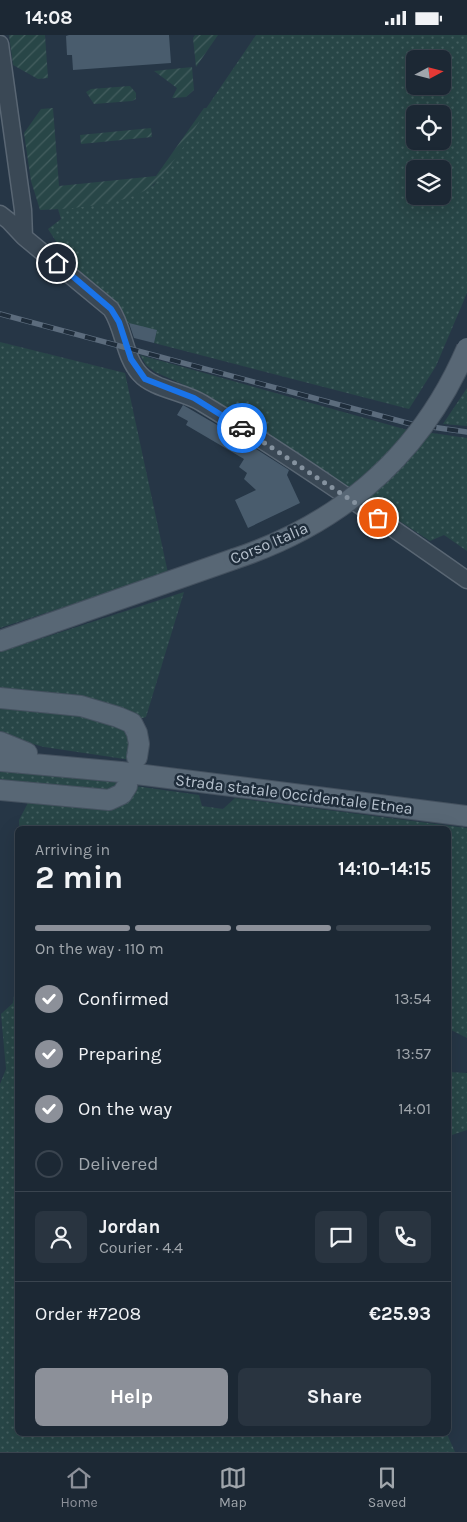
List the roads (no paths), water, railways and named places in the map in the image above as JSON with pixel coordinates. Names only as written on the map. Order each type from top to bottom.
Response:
[{"type":"main road","name":"Corso Italia","points":[[0,641],[278,543],[311,527],[357,495],[378,477],[415,437],[446,391],[467,348]]},
{"type":"main road","points":[[0,698],[81,707],[118,717],[132,723],[138,733],[139,744],[136,757]]},
{"type":"main road","points":[[0,742],[27,753],[124,779]]},
{"type":"main road","points":[[0,751],[27,753]]},
{"type":"main road","points":[[0,761],[124,779]]},
{"type":"main road","points":[[0,790],[109,800],[122,795],[124,779]]},
{"type":"main road","name":"Strada statale Occidentale Etnea","points":[[124,779],[467,815]]},
{"type":"street","points":[[0,44],[23,209],[24,237]]},
{"type":"street","points":[[0,214],[24,237],[111,309],[119,322],[131,359],[145,379],[201,402],[335,487],[467,580]]},
{"type":"street","points":[[0,230],[24,237]]},
{"type":"railway","points":[[0,314],[411,424],[467,432]]}]
